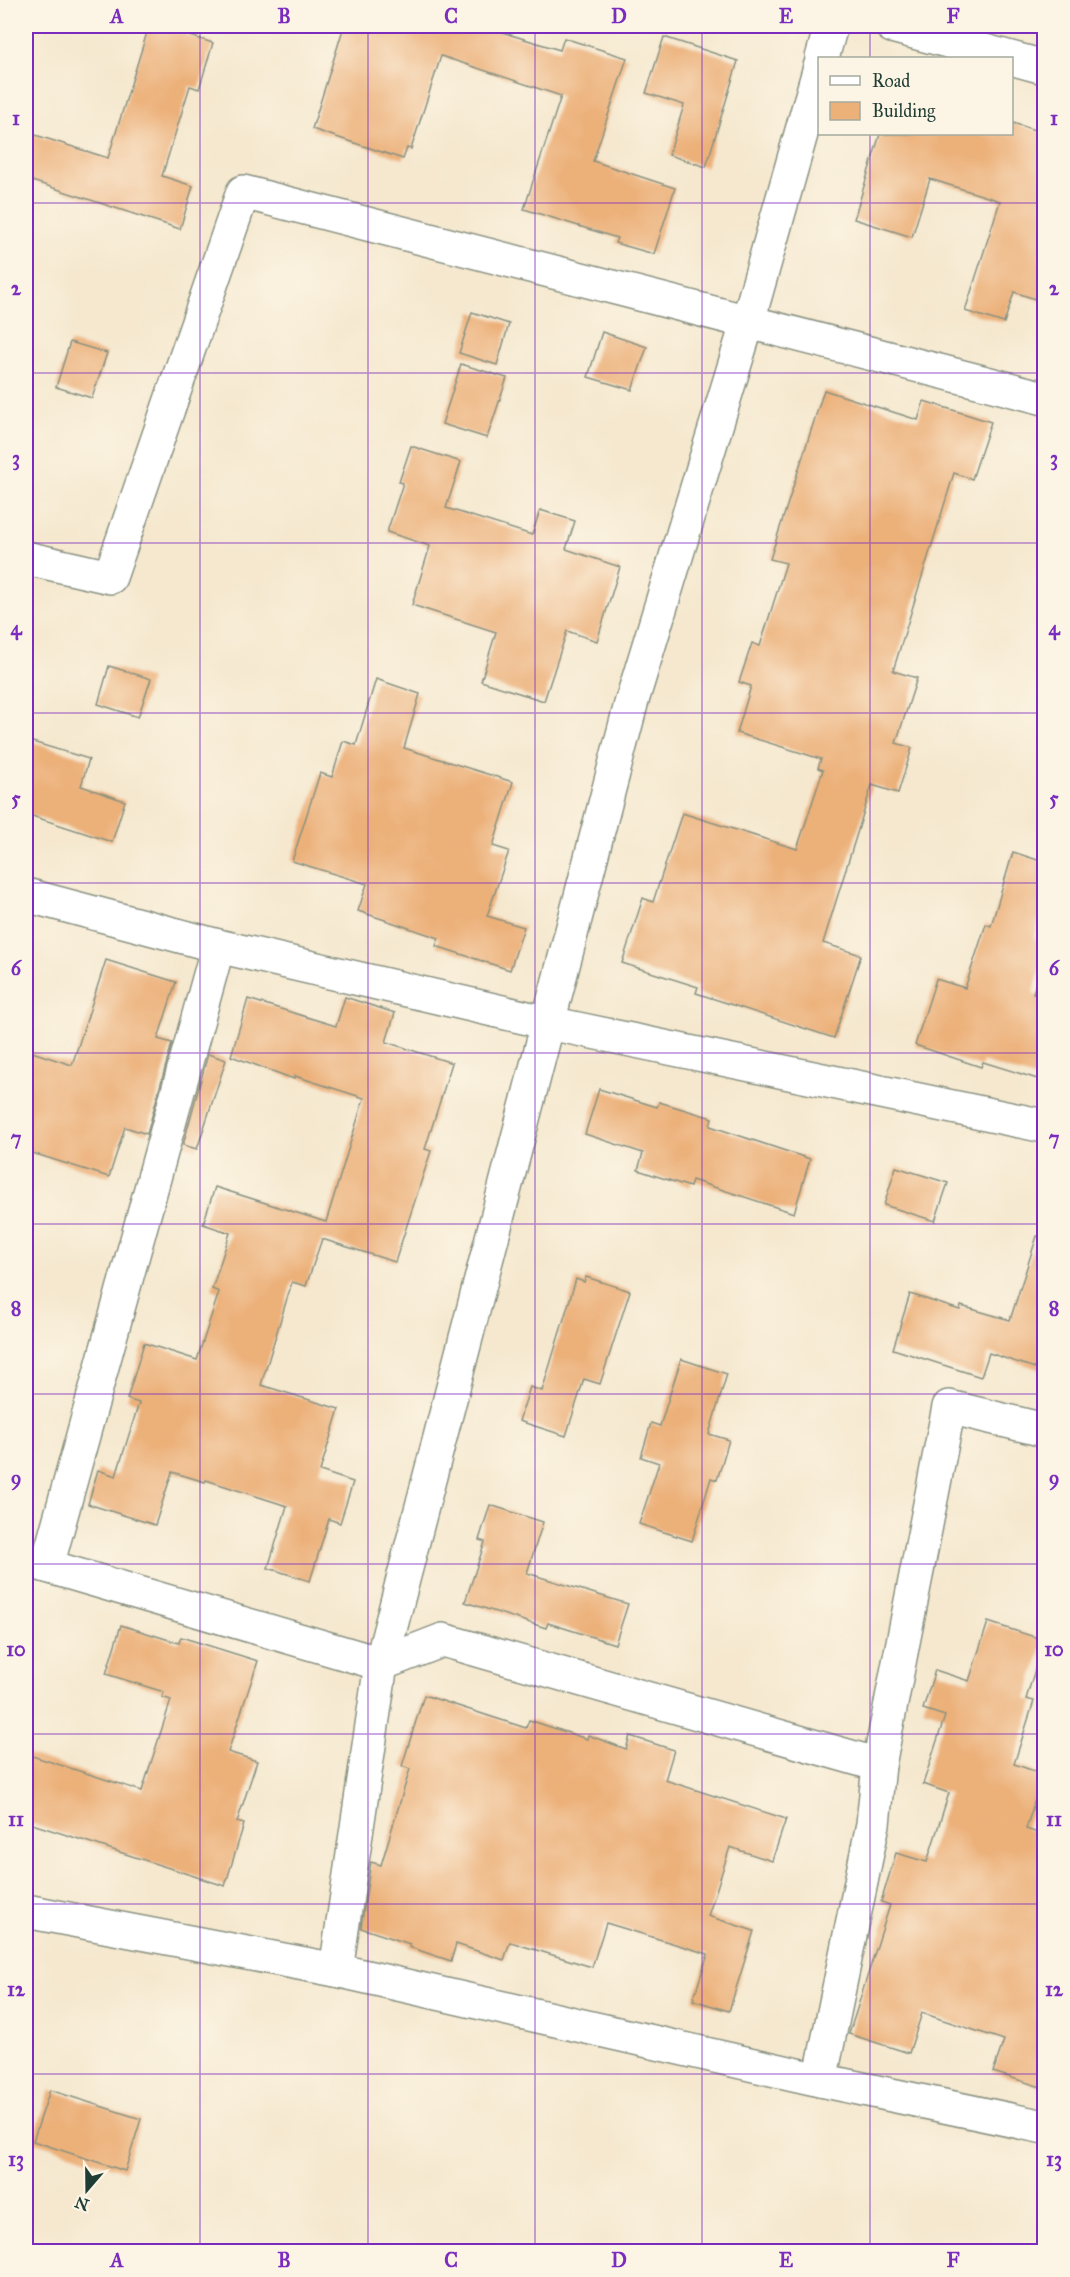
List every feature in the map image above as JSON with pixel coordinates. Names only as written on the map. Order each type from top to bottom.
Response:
[{"type":"street","points":[[822,57],[831,26]]},
{"type":"street","points":[[892,26],[1007,57]]},
{"type":"street","points":[[1013,59],[1044,67]]},
{"type":"street","points":[[336,1970],[381,1664],[631,704],[747,321],[818,71]]},
{"type":"street","points":[[26,558],[110,577],[243,192],[1044,398]]},
{"type":"street","points":[[26,895],[218,946],[549,1023],[1044,1126]]},
{"type":"street","points":[[218,946],[36,1563],[381,1664],[443,1640],[879,1765]]},
{"type":"street","points":[[820,2080],[873,1824],[879,1765],[949,1407],[1044,1430]]},
{"type":"street","points":[[26,1911],[336,1970],[820,2080],[1044,2127]]},
{"type":"building","points":[[149,26],[158,26],[213,43],[199,89],[190,86],[162,176],[193,186],[180,229],[26,179],[26,132],[108,158]]},
{"type":"building","points":[[344,26],[482,26],[560,50],[564,38],[627,58],[593,161],[675,188],[654,254],[615,243],[617,238],[524,209],[561,96],[441,56],[411,149],[407,148],[403,159],[312,129]]},
{"type":"building","points":[[664,37],[738,61],[706,167],[669,155],[684,105],[646,93]]},
{"type":"building","points":[[1013,123],[1044,133],[1044,302],[1014,292],[1004,323],[965,311],[1000,201],[930,179],[912,237],[854,219],[880,135],[1013,135]]},
{"type":"building","points":[[472,312],[509,324],[497,365],[459,353]]},
{"type":"building","points":[[602,332],[647,347],[632,390],[588,377]]},
{"type":"building","points":[[70,342],[107,353],[92,398],[56,387]]},
{"type":"building","points":[[461,364],[507,378],[487,438],[442,424]]},
{"type":"building","points":[[824,390],[918,420],[924,401],[991,422],[972,479],[954,473],[893,671],[917,678],[896,743],[912,748],[898,793],[872,785],[823,943],[861,955],[834,1038],[696,993],[698,987],[622,963],[643,898],[653,902],[682,813],[797,849],[823,770],[818,768],[821,759],[737,733],[751,686],[739,682],[752,643],[760,646],[786,563],[770,559]]},
{"type":"building","points":[[411,446],[461,462],[446,508],[532,535],[540,510],[575,521],[566,549],[620,567],[597,641],[567,631],[544,701],[481,681],[496,632],[412,605],[430,546],[387,532],[403,483],[399,482]]},
{"type":"building","points":[[109,666],[151,679],[138,717],[98,704]]},
{"type":"building","points":[[376,679],[420,694],[404,748],[513,782],[493,846],[509,851],[487,916],[524,927],[510,970],[436,946],[439,938],[358,911],[367,884],[292,861],[320,773],[332,777],[343,741],[356,745]]},
{"type":"building","points":[[26,740],[89,759],[81,786],[125,801],[112,842],[26,814]]},
{"type":"building","points":[[1013,852],[1044,862],[1044,907],[1034,939],[1044,942],[1044,957],[1033,993],[1044,997],[1044,1081],[983,1062],[981,1067],[915,1045],[936,979],[965,988],[986,924],[991,926]]},
{"type":"building","points":[[106,960],[176,982],[158,1039],[172,1043],[147,1134],[125,1127],[109,1177],[26,1151],[26,1050],[72,1065]]},
{"type":"building","points":[[345,997],[395,1013],[386,1042],[452,1063],[425,1149],[431,1151],[395,1262],[322,1239],[306,1286],[292,1282],[261,1385],[339,1409],[320,1471],[353,1482],[340,1523],[329,1519],[310,1581],[268,1568],[287,1506],[206,1480],[205,1482],[172,1472],[155,1525],[88,1504],[98,1470],[116,1476],[139,1403],[127,1399],[144,1343],[197,1360],[219,1292],[212,1289],[230,1233],[203,1224],[215,1187],[326,1222],[364,1098],[295,1076],[294,1079],[231,1056],[248,999],[336,1026]]},
{"type":"building","points":[[208,1054],[226,1060],[197,1149],[183,1145]]},
{"type":"building","points":[[599,1089],[657,1107],[659,1102],[712,1118],[710,1126],[810,1159],[794,1213],[692,1180],[690,1187],[638,1170],[643,1153],[585,1134]]},
{"type":"building","points":[[896,1167],[948,1183],[935,1221],[884,1205]]},
{"type":"building","points":[[1037,1236],[1044,1237],[1044,1371],[989,1353],[981,1377],[893,1349],[910,1294],[960,1310],[961,1306],[1010,1320]]},
{"type":"building","points":[[586,1277],[630,1291],[600,1384],[584,1379],[566,1436],[519,1421],[530,1387],[542,1391],[576,1279],[584,1282]]},
{"type":"building","points":[[681,1359],[727,1374],[709,1434],[729,1440],[717,1480],[711,1478],[692,1541],[639,1524],[659,1463],[641,1457],[651,1423],[660,1426]]},
{"type":"building","points":[[490,1505],[543,1522],[527,1573],[628,1604],[615,1644],[548,1623],[546,1628],[465,1602],[485,1542],[479,1540]]},
{"type":"building","points":[[988,1622],[1044,1640],[1026,1699],[1034,1701],[1014,1764],[1043,1774],[1026,1829],[1044,1835],[1044,2088],[993,2072],[1004,2040],[922,2013],[909,2053],[849,2034],[890,1905],[881,1902],[896,1853],[927,1862],[949,1793],[923,1784],[945,1716],[923,1709],[935,1670],[969,1681]]},
{"type":"building","points":[[121,1625],[179,1643],[181,1637],[258,1661],[228,1752],[257,1761],[237,1822],[244,1824],[225,1886],[26,1822],[26,1754],[142,1791],[171,1700],[162,1697],[164,1692],[106,1674]]},
{"type":"building","points":[[424,1695],[526,1728],[529,1720],[587,1739],[588,1735],[626,1749],[630,1736],[674,1750],[665,1780],[786,1819],[772,1861],[730,1847],[708,1916],[754,1931],[729,2011],[693,2000],[708,1954],[606,1923],[592,1967],[510,1942],[504,1960],[456,1944],[451,1961],[409,1947],[410,1944],[361,1928],[371,1862],[381,1865],[410,1769],[402,1766]]},
{"type":"building","points":[[50,2090],[141,2119],[125,2171],[33,2141]]}]
